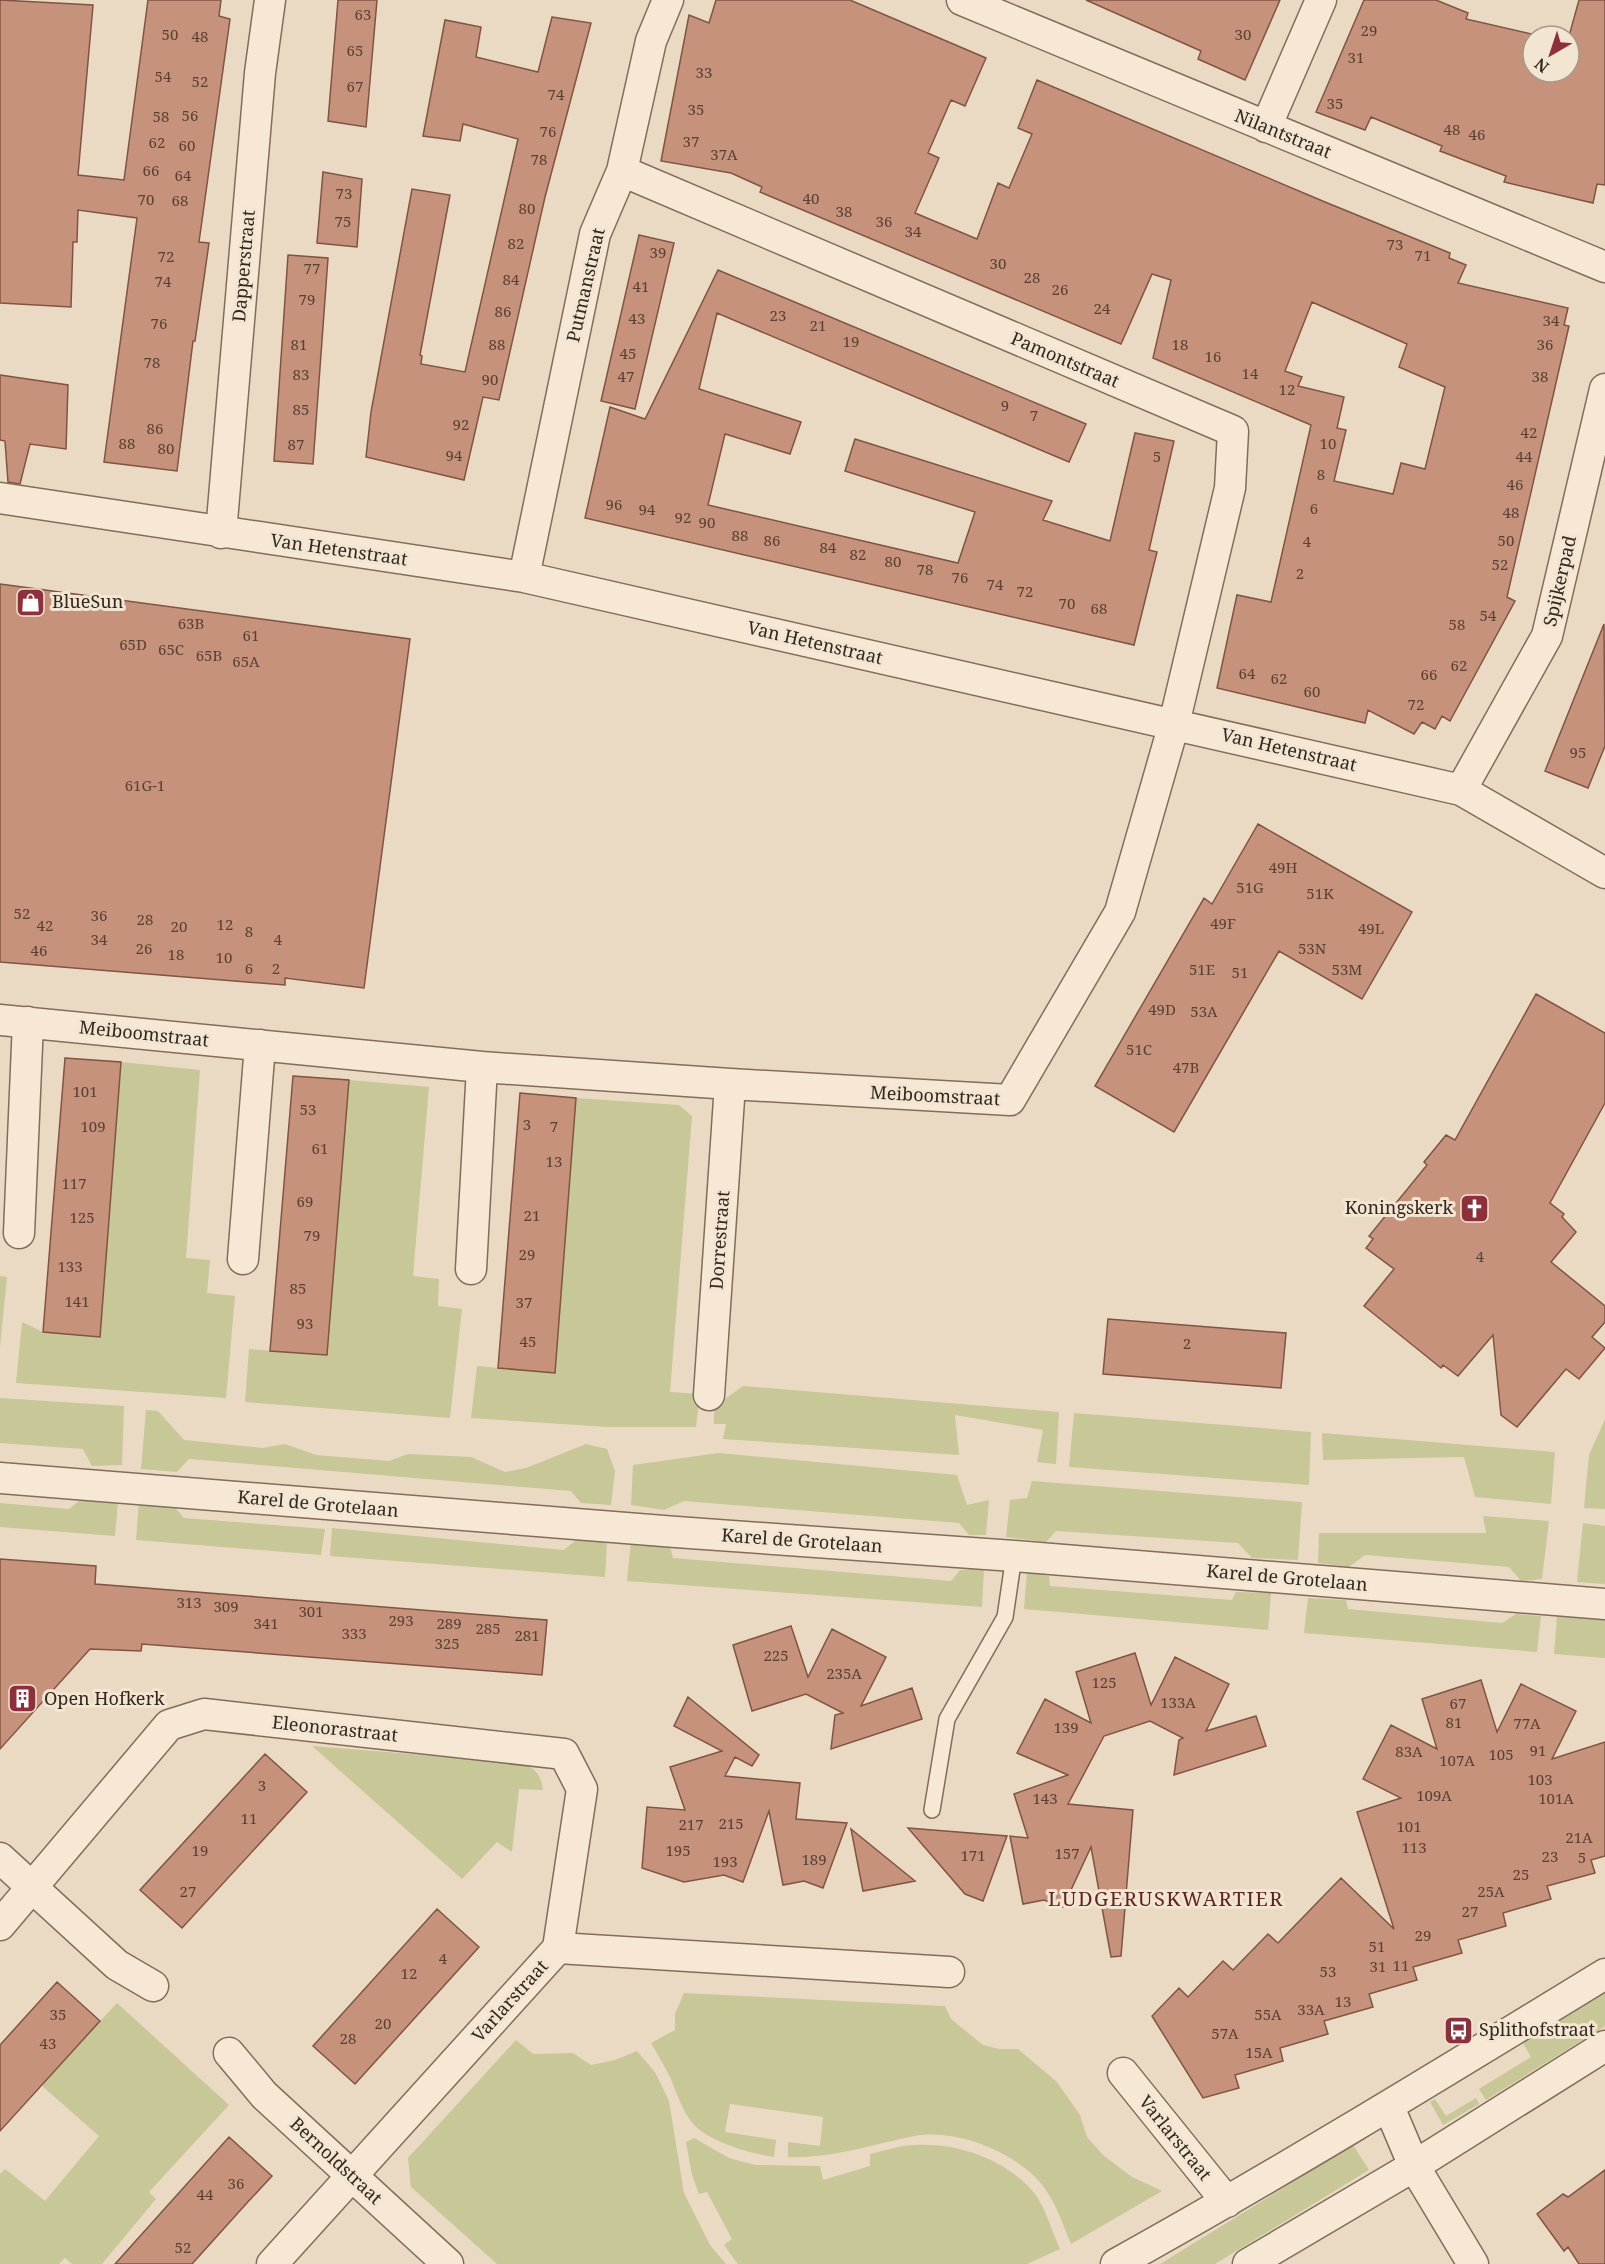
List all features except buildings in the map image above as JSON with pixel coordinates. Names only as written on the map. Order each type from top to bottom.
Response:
[{"type":"street","name":"Dapperstraat","points":[[221,533],[260,73],[270,0]]},
{"type":"street","name":"Putmanstraat","points":[[524,577],[596,234],[622,171],[651,41],[668,0]]},
{"type":"street","name":"Nilantstraat","points":[[962,0],[1605,267]]},
{"type":"street","points":[[1266,127],[1321,0]]},
{"type":"street","name":"Pamontstraat","points":[[622,171],[1233,431],[1230,488],[1174,723]]},
{"type":"street","name":"Spijkerpad","points":[[1461,790],[1547,636],[1605,389]]},
{"type":"street","name":"Van Hetenstraat","points":[[0,498],[524,577],[1461,790],[1605,873]]},
{"type":"street","name":"Meiboomstraat","points":[[19,1233],[14,1021],[482,1066],[730,1084],[1010,1100],[1120,912],[1174,723]]},
{"type":"street","points":[[243,1259],[260,1045]]},
{"type":"street","points":[[471,1269],[482,1066]]},
{"type":"street","name":"Dorrestraat","points":[[709,1395],[730,1084]]},
{"type":"street","name":"Karel de Grotelaan","points":[[0,1478],[676,1533],[1014,1556],[1605,1604]]},
{"type":"street","name":"Eleonorastraat","points":[[0,1925],[169,1725],[204,1714],[564,1754],[582,1789],[558,1948]]},
{"type":"street","points":[[0,1858],[117,1965],[153,1986]]},
{"type":"street","name":"Varlarstraat","points":[[272,2264],[558,1948],[949,1972]]},
{"type":"street","points":[[1116,2264],[1389,2107],[1605,1974]]},
{"type":"street","points":[[1248,2264],[1414,2166],[1605,2046]]},
{"type":"street","name":"Bernoldstraat","points":[[229,2054],[264,2095],[448,2264]]},
{"type":"street","name":"Varlarstraat","points":[[1123,2073],[1227,2202]]},
{"type":"street","points":[[1389,2107],[1414,2166],[1473,2264]]},
{"type":"lane","points":[[932,1810],[948,1719],[1005,1617],[1014,1556]]},
{"type":"green space","points":[[121,1062],[200,1070],[186,1258],[210,1260],[207,1293],[235,1296],[226,1398],[16,1383],[22,1322],[43,1332],[100,1337]]},
{"type":"green space","points":[[349,1080],[429,1087],[413,1276],[439,1279],[438,1306],[462,1309],[450,1418],[245,1402],[249,1349],[327,1355]]},
{"type":"green space","points":[[576,1098],[679,1105],[692,1116],[670,1392],[700,1394],[696,1427],[607,1427],[471,1418],[477,1366],[554,1373]]},
{"type":"green space","points":[[0,1276],[7,1277],[0,1347]]},
{"type":"green space","points":[[743,1386],[1059,1412],[1056,1464],[1037,1462],[1043,1430],[955,1415],[959,1455],[723,1439],[726,1424],[714,1424],[714,1407]]},
{"type":"green space","points":[[0,1398],[124,1406],[122,1465],[92,1466],[83,1449],[0,1443]]},
{"type":"green space","points":[[146,1410],[158,1411],[184,1440],[263,1448],[285,1444],[316,1455],[389,1461],[408,1454],[471,1457],[505,1472],[526,1468],[586,1444],[607,1449],[615,1471],[611,1505],[581,1503],[571,1491],[189,1459],[177,1472],[141,1469]]},
{"type":"green space","points":[[1074,1413],[1311,1432],[1309,1485],[1069,1467]]},
{"type":"green space","points":[[1605,1419],[1605,1509],[1584,1508],[1589,1455]]},
{"type":"green space","points":[[1322,1433],[1555,1452],[1551,1504],[1475,1497],[1464,1457],[1323,1460]]},
{"type":"green space","points":[[718,1453],[957,1475],[967,1505],[989,1500],[986,1535],[969,1535],[959,1523],[684,1501],[664,1510],[631,1505],[633,1465]]},
{"type":"green space","points":[[1032,1481],[1302,1502],[1298,1560],[1252,1558],[1238,1543],[1056,1531],[1046,1542],[1006,1537],[1010,1500],[1027,1498]]},
{"type":"green space","points":[[84,1497],[118,1502],[115,1536],[0,1527],[0,1503],[69,1509]]},
{"type":"green space","points":[[139,1501],[172,1504],[184,1518],[325,1529],[321,1555],[136,1540]]},
{"type":"green space","points":[[1483,1516],[1549,1521],[1542,1579],[1521,1581],[1509,1567],[1365,1555],[1349,1567],[1318,1563],[1319,1533],[1486,1533]]},
{"type":"green space","points":[[1583,1523],[1605,1526],[1605,1584],[1577,1582]]},
{"type":"green space","points":[[332,1528],[564,1550],[576,1540],[607,1540],[605,1577],[330,1556]]},
{"type":"green space","points":[[631,1541],[670,1546],[673,1558],[951,1581],[960,1570],[984,1569],[982,1607],[627,1581]]},
{"type":"green space","points":[[1027,1572],[1049,1576],[1050,1586],[1232,1600],[1236,1592],[1271,1593],[1268,1630],[1024,1609]]},
{"type":"green space","points":[[1308,1598],[1346,1600],[1348,1609],[1502,1623],[1516,1614],[1541,1616],[1537,1652],[1304,1633]]},
{"type":"green space","points":[[1557,1616],[1605,1620],[1605,1658],[1554,1654]]},
{"type":"green space","points":[[312,1746],[521,1763],[536,1772],[543,1790],[519,1789],[512,1852],[497,1842],[462,1879]]},
{"type":"green space","points":[[1605,1992],[1605,2026],[1486,2100],[1479,2089],[1531,2057],[1523,2043]]},
{"type":"green space","points":[[684,1993],[945,2006],[951,2019],[983,2045],[999,2049],[1018,2049],[1057,2082],[1080,2115],[1087,2137],[1103,2155],[1132,2177],[1162,2191],[1071,2244],[1052,2200],[1032,2174],[1002,2154],[967,2140],[931,2134],[820,2156],[788,2157],[788,2142],[820,2146],[823,2117],[730,2104],[725,2132],[776,2140],[774,2157],[727,2144],[704,2133],[688,2117],[651,2043],[675,2030],[675,2014]]},
{"type":"green space","points":[[117,2003],[229,2105],[149,2192],[156,2199],[102,2264],[72,2264],[65,2258],[59,2264],[0,2264],[0,2174],[5,2169],[45,2201],[99,2136],[41,2085]]},
{"type":"green space","points":[[516,2040],[533,2054],[573,2053],[591,2065],[615,2060],[637,2051],[655,2072],[669,2101],[684,2193],[710,2245],[726,2264],[497,2264],[411,2187],[408,2158]]},
{"type":"green space","points":[[1476,2098],[1479,2104],[1443,2125],[1430,2102],[1435,2099],[1446,2116]]},
{"type":"green space","points":[[694,2138],[729,2158],[755,2165],[820,2166],[823,2180],[870,2166],[870,2154],[898,2147],[931,2145],[964,2150],[996,2163],[1024,2182],[1039,2200],[1060,2249],[1027,2264],[738,2264],[724,2245],[732,2239],[707,2192],[699,2194],[692,2175],[686,2142]]},
{"type":"green space","points":[[1353,2145],[1369,2170],[1215,2264],[1160,2264]]},
{"type":"place","name":"BlueSun","points":[[31,602]]},
{"type":"place","name":"Koningskerk","points":[[1474,1208]]},
{"type":"place","name":"Open Hofkerk","points":[[23,1699]]},
{"type":"place","name":"Splithofstraat","points":[[1458,2030]]},
{"type":"district","name":"LUDGERUSKWARTIER","points":[[1166,1899]]}]
